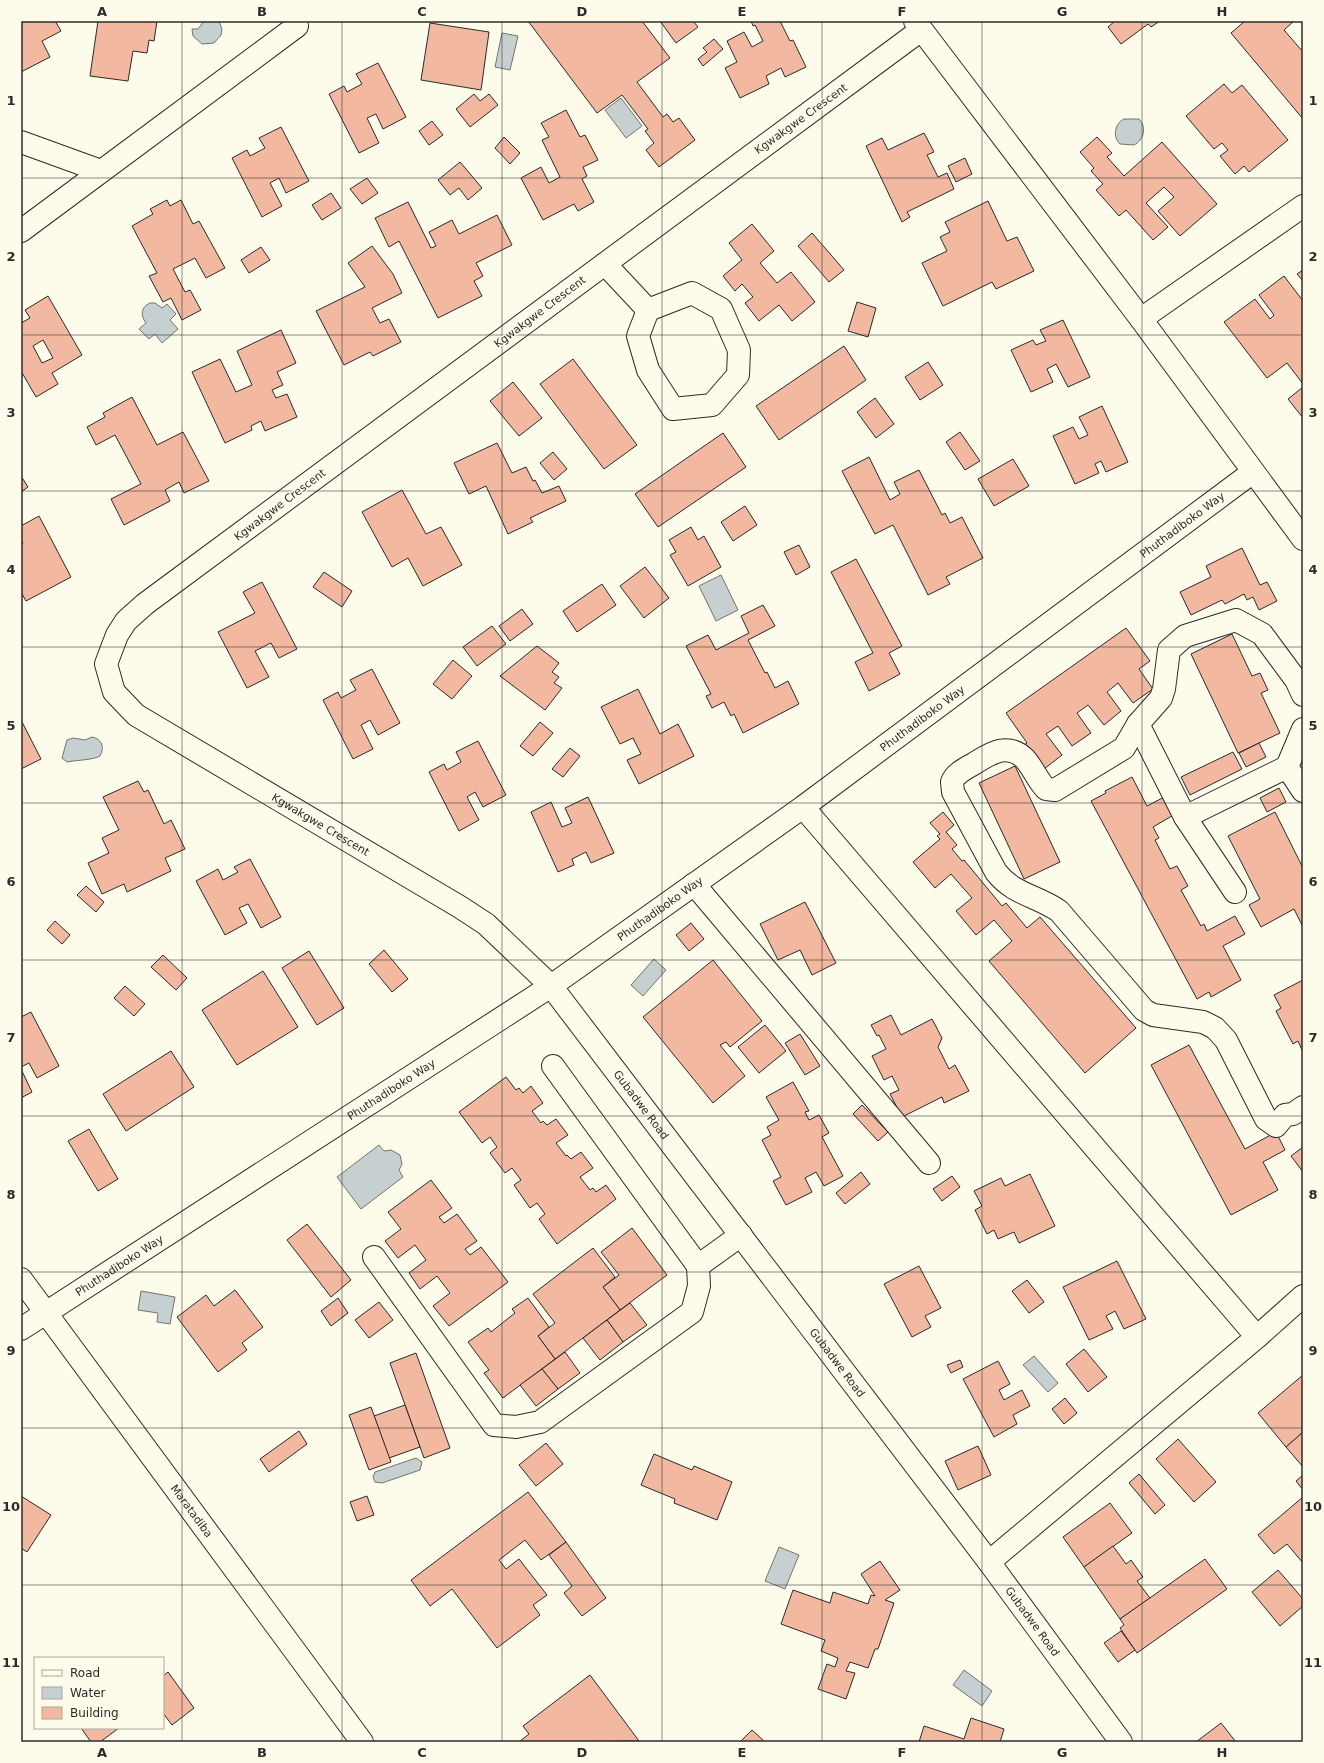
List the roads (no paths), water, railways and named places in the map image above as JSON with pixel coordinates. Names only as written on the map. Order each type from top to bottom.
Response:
[{"type":"street","name":"Kgwakgwe Crescent","points":[[551,986],[486,924],[460,907],[136,715],[114,692],[106,664],[117,635],[126,621],[145,604],[605,264],[918,25]]},
{"type":"street","points":[[918,25],[1141,319],[1303,539]]},
{"type":"street","points":[[21,231],[297,26]]},
{"type":"street","points":[[21,142],[101,171]]},
{"type":"street","points":[[1141,319],[1303,206]]},
{"type":"street","points":[[605,264],[648,310]]},
{"type":"street","points":[[692,293],[721,309],[739,350],[738,375],[712,405],[673,409],[648,370],[638,336],[648,310],[692,293]]},
{"type":"street","name":"Phuthadiboko Way","points":[[21,1329],[551,986],[803,807],[1253,472]]},
{"type":"street","points":[[1301,684],[1262,634],[1236,620],[1185,636],[1169,650],[1164,689],[1161,698],[1138,724],[1124,748],[1055,790],[1052,791],[1044,788],[1025,759],[1017,754],[1000,750],[992,752],[956,776],[952,782],[953,792],[996,872],[1003,881],[1012,888],[1059,910],[1144,1010],[1153,1015],[1203,1022],[1215,1028],[1226,1040],[1266,1119],[1276,1126],[1285,1115],[1293,1114],[1303,1107]]},
{"type":"street","points":[[1138,724],[1185,817],[1235,892]]},
{"type":"street","points":[[1185,817],[1287,767],[1303,729]]},
{"type":"street","points":[[1287,767],[1303,791]]},
{"type":"street","points":[[803,807],[1257,1337]]},
{"type":"street","points":[[694,884],[930,1163]]},
{"type":"street","name":"Gubadwe Road","points":[[551,986],[989,1562],[1121,1742]]},
{"type":"street","points":[[374,1257],[494,1425],[516,1428],[540,1422],[692,1312],[699,1286],[698,1266],[553,1066]]},
{"type":"street","points":[[698,1266],[740,1235]]},
{"type":"street","name":"Maratadiba","points":[[21,1279],[362,1742]]},
{"type":"street","points":[[989,1562],[1257,1337],[1303,1296]]},
{"type":"water","points":[[204,21],[219,21],[222,29],[221,35],[214,43],[202,44],[193,36],[192,29],[198,29]]},
{"type":"water","points":[[502,33],[518,36],[510,70],[495,67]]},
{"type":"water","points":[[621,98],[642,126],[626,138],[605,110]]},
{"type":"water","points":[[1124,119],[1139,119],[1143,126],[1144,129],[1142,137],[1134,145],[1120,144],[1116,138],[1115,134],[1118,124]]},
{"type":"water","points":[[150,303],[155,303],[162,308],[167,304],[176,314],[170,320],[178,329],[162,343],[155,334],[149,339],[139,329],[146,323],[142,314],[143,309]]},
{"type":"water","points":[[721,575],[738,610],[716,621],[699,586]]},
{"type":"water","points":[[92,737],[102,744],[102,753],[100,756],[67,762],[62,758],[67,740],[73,738],[85,740]]},
{"type":"water","points":[[654,959],[666,970],[643,996],[631,985]]},
{"type":"water","points":[[379,1145],[384,1151],[391,1150],[400,1155],[402,1164],[399,1170],[403,1177],[361,1209],[337,1177]]},
{"type":"water","points":[[141,1291],[175,1297],[170,1324],[157,1322],[158,1313],[138,1310]]},
{"type":"water","points":[[1034,1356],[1058,1383],[1048,1392],[1023,1365]]},
{"type":"water","points":[[416,1458],[422,1462],[420,1470],[382,1483],[375,1482],[373,1477],[375,1472]]},
{"type":"water","points":[[779,1547],[799,1555],[785,1589],[765,1581]]},
{"type":"water","points":[[964,1670],[992,1691],[982,1706],[953,1685]]}]
